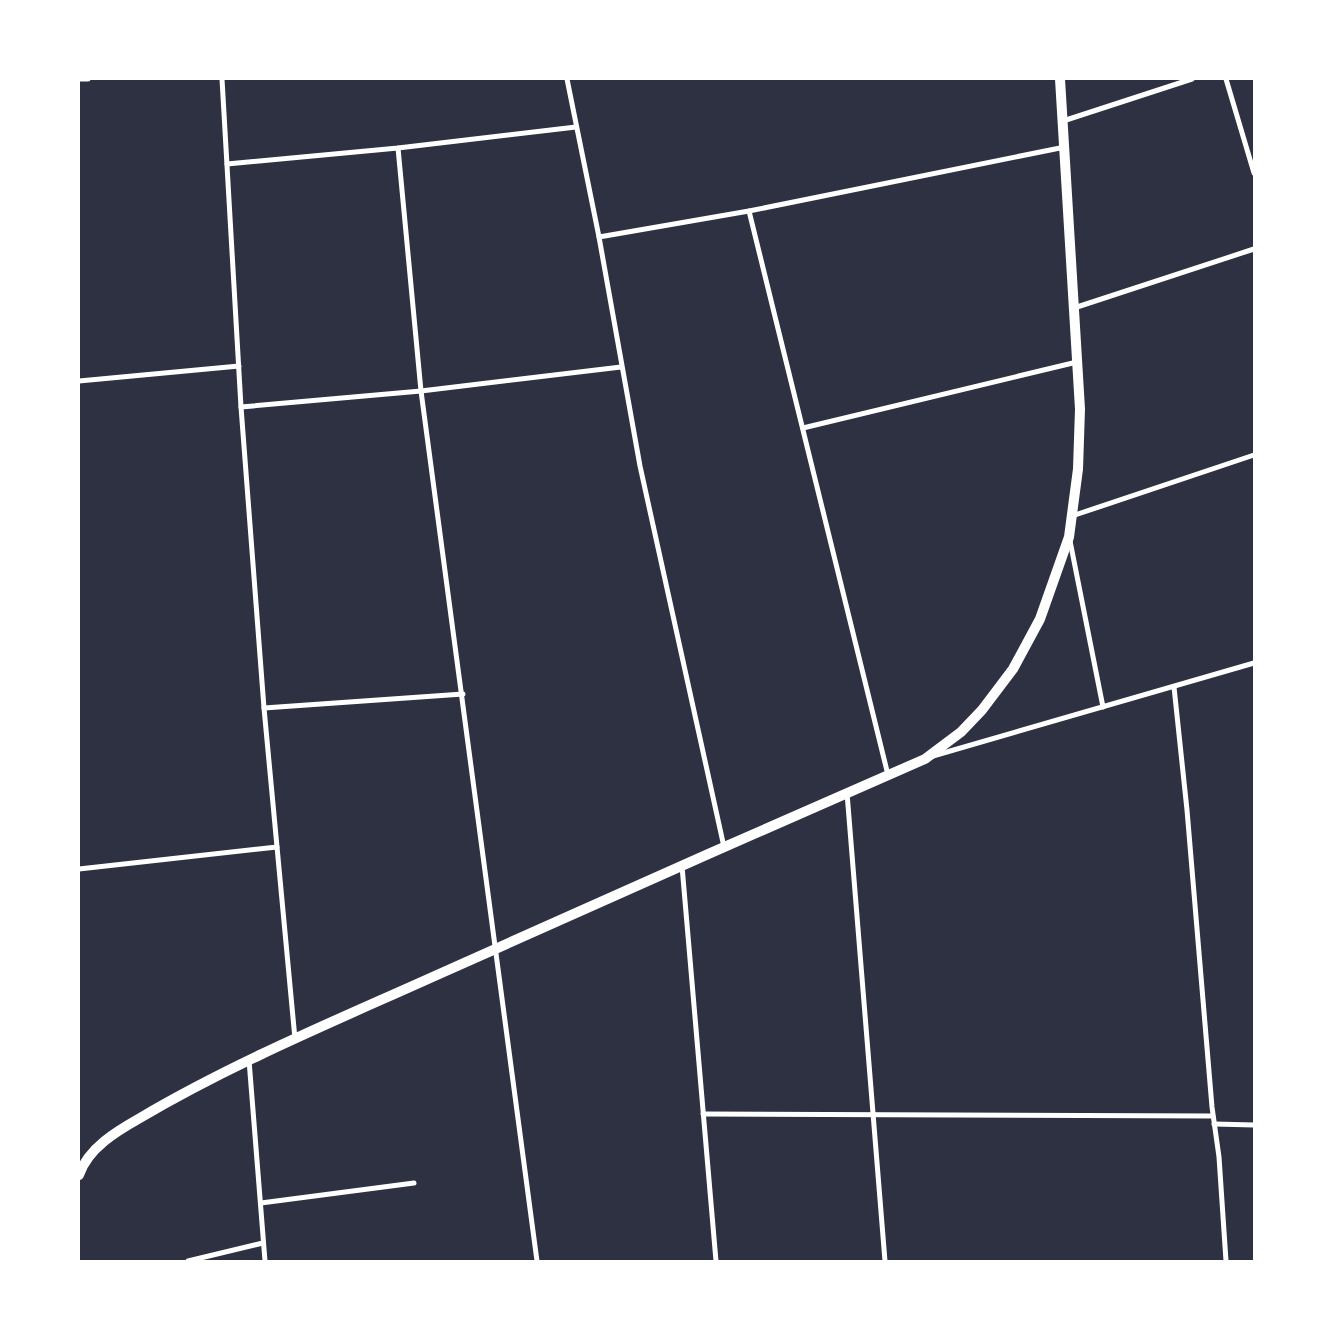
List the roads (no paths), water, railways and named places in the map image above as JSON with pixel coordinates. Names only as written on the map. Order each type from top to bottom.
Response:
[{"type":"main road","points":[[79,1175],[91,1153],[105,1142],[138,1118],[200,1085],[295,1039],[682,865],[926,758],[961,732],[982,710],[1013,669],[1040,619],[1069,537],[1078,469],[1080,409],[1060,79]]},
{"type":"street","points":[[79,79],[88,79]]},
{"type":"street","points":[[222,79],[241,407],[264,708],[295,1039]]},
{"type":"street","points":[[567,79],[599,237],[640,466],[724,847]]},
{"type":"street","points":[[1063,121],[1192,79]]},
{"type":"street","points":[[1226,79],[1254,173]]},
{"type":"street","points":[[227,164],[398,148],[576,128]]},
{"type":"street","points":[[599,237],[749,211],[1065,147]]},
{"type":"street","points":[[398,148],[421,391],[538,1261]]},
{"type":"street","points":[[749,211],[888,775]]},
{"type":"street","points":[[1074,308],[1254,249]]},
{"type":"street","points":[[803,428],[1077,362]]},
{"type":"street","points":[[79,381],[239,366]]},
{"type":"street","points":[[241,407],[421,391],[621,367]]},
{"type":"street","points":[[1072,516],[1254,455]]},
{"type":"street","points":[[1069,537],[1103,707]]},
{"type":"street","points":[[926,758],[1254,663]]},
{"type":"street","points":[[1174,687],[1213,1116],[1219,1157],[1226,1261]]},
{"type":"street","points":[[264,708],[463,694]]},
{"type":"street","points":[[847,793],[885,1261]]},
{"type":"street","points":[[79,869],[277,847]]},
{"type":"street","points":[[682,865],[716,1261]]},
{"type":"street","points":[[249,1060],[265,1261]]},
{"type":"street","points":[[703,1114],[1213,1116]]},
{"type":"street","points":[[1214,1124],[1254,1125]]},
{"type":"street","points":[[260,1203],[414,1183]]},
{"type":"street","points":[[188,1261],[263,1243]]}]
